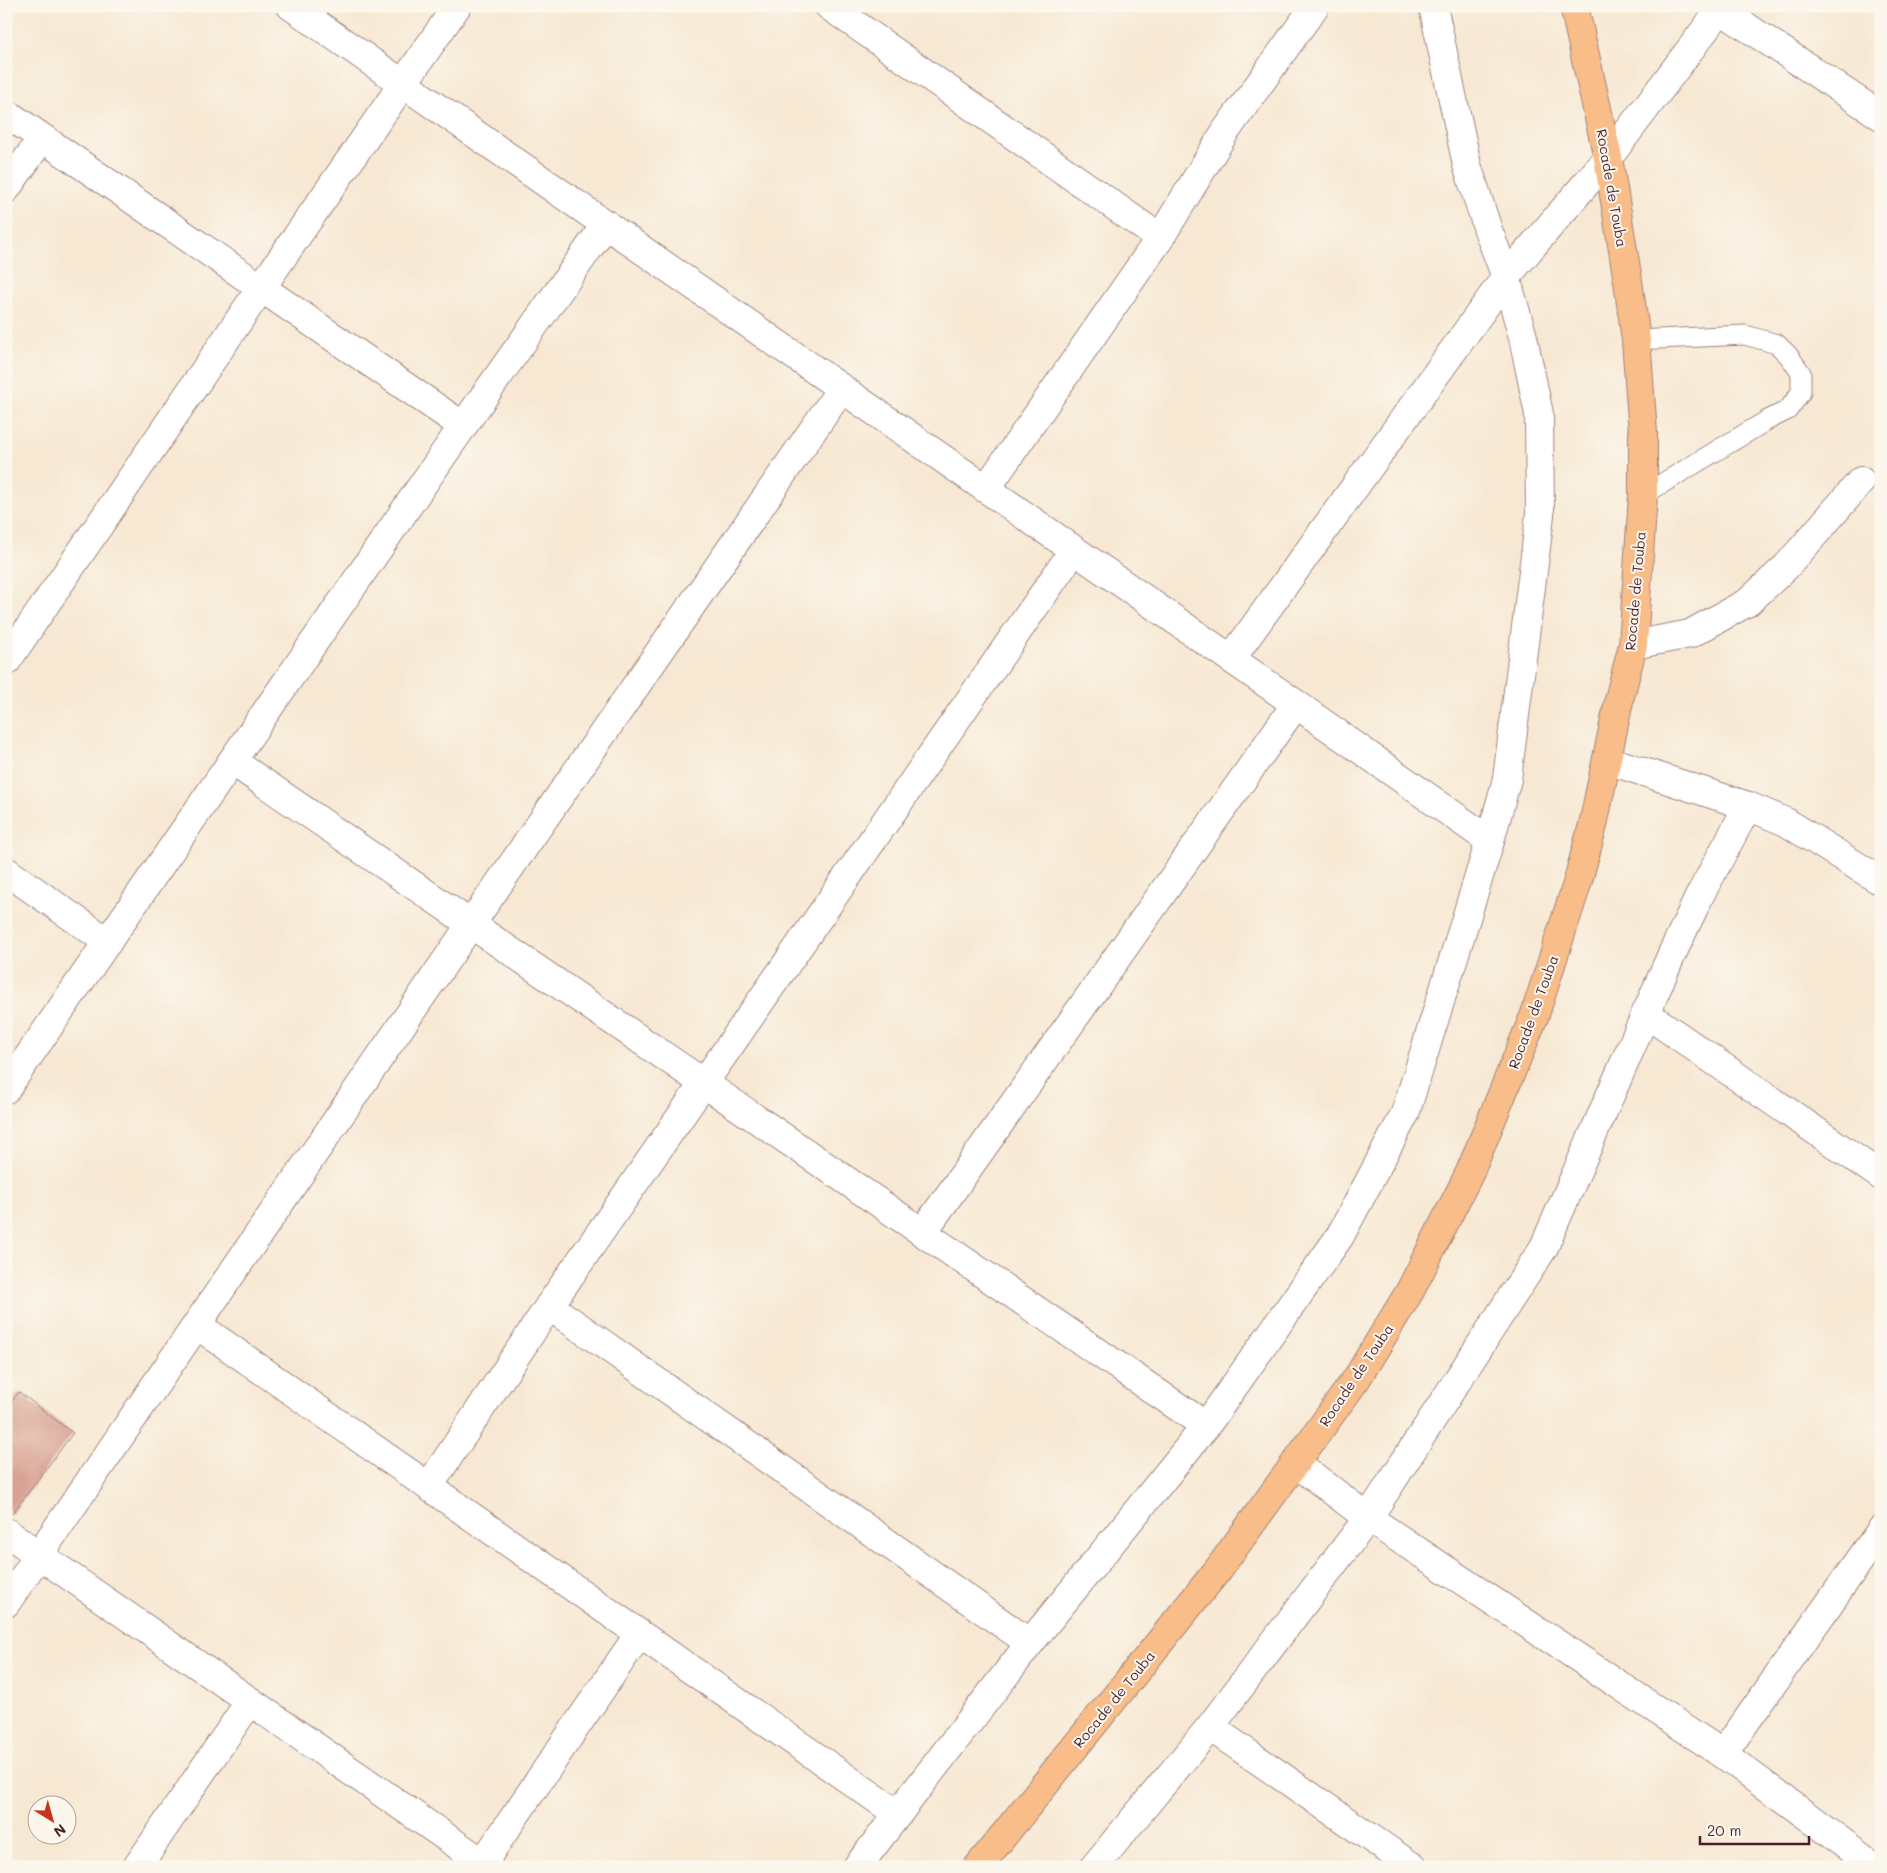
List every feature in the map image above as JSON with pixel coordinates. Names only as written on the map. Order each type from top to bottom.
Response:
[{"type":"main road","name":"Rocade de Touba","points":[[978,1867],[1217,1572],[1357,1378],[1410,1291],[1470,1172],[1535,1014],[1577,884],[1594,825],[1620,696],[1633,645],[1643,495],[1643,433],[1636,340],[1628,281],[1608,158],[1574,6]]},
{"type":"street","points":[[292,6],[1490,841]]},
{"type":"street","points":[[6,662],[261,288],[458,6]]},
{"type":"street","points":[[829,6],[1160,238]]},
{"type":"street","points":[[857,1867],[1030,1643],[1206,1426],[1340,1236],[1405,1114],[1490,841],[1507,779],[1540,515],[1539,414],[1523,337],[1506,277],[1488,230],[1467,164],[1433,6]]},
{"type":"street","points":[[986,489],[1160,238],[1225,132],[1312,7]]},
{"type":"street","points":[[1231,659],[1506,277],[1608,158],[1722,8],[1881,116]]},
{"type":"street","points":[[6,113],[463,426]]},
{"type":"street","points":[[6,188],[42,138]]},
{"type":"street","points":[[6,1090],[463,426],[606,224]]},
{"type":"street","points":[[6,1603],[471,924],[842,388]]},
{"type":"street","points":[[1633,645],[1690,634],[1748,602],[1787,566],[1861,481]]},
{"type":"street","points":[[428,1486],[549,1306],[705,1084],[1074,550]]},
{"type":"street","points":[[923,1232],[1296,704]]},
{"type":"street","points":[[1607,760],[1748,806],[1786,822],[1878,873]]},
{"type":"street","points":[[232,761],[1206,1426]]},
{"type":"street","points":[[1094,1867],[1210,1728],[1368,1518],[1544,1247],[1645,1013],[1700,895],[1748,806]]},
{"type":"street","points":[[6,871],[108,942]]},
{"type":"street","points":[[1645,1013],[1881,1176]]},
{"type":"street","points":[[549,1306],[1030,1643]]},
{"type":"street","points":[[197,1325],[898,1814]]},
{"type":"street","points":[[1296,1462],[1368,1518],[1723,1754],[1876,1867]]},
{"type":"street","points":[[1723,1754],[1881,1530]]},
{"type":"street","points":[[6,1532],[484,1865],[639,1634]]},
{"type":"street","points":[[137,1867],[250,1701]]},
{"type":"street","points":[[1210,1728],[1413,1867]]},
{"type":"lane","points":[[1636,340],[1745,335],[1777,344],[1789,356],[1801,373],[1801,392],[1788,410],[1766,421],[1643,495]]},
{"type":"building","points":[[19,1392],[73,1433],[12,1514],[6,1509],[6,1409]]}]
